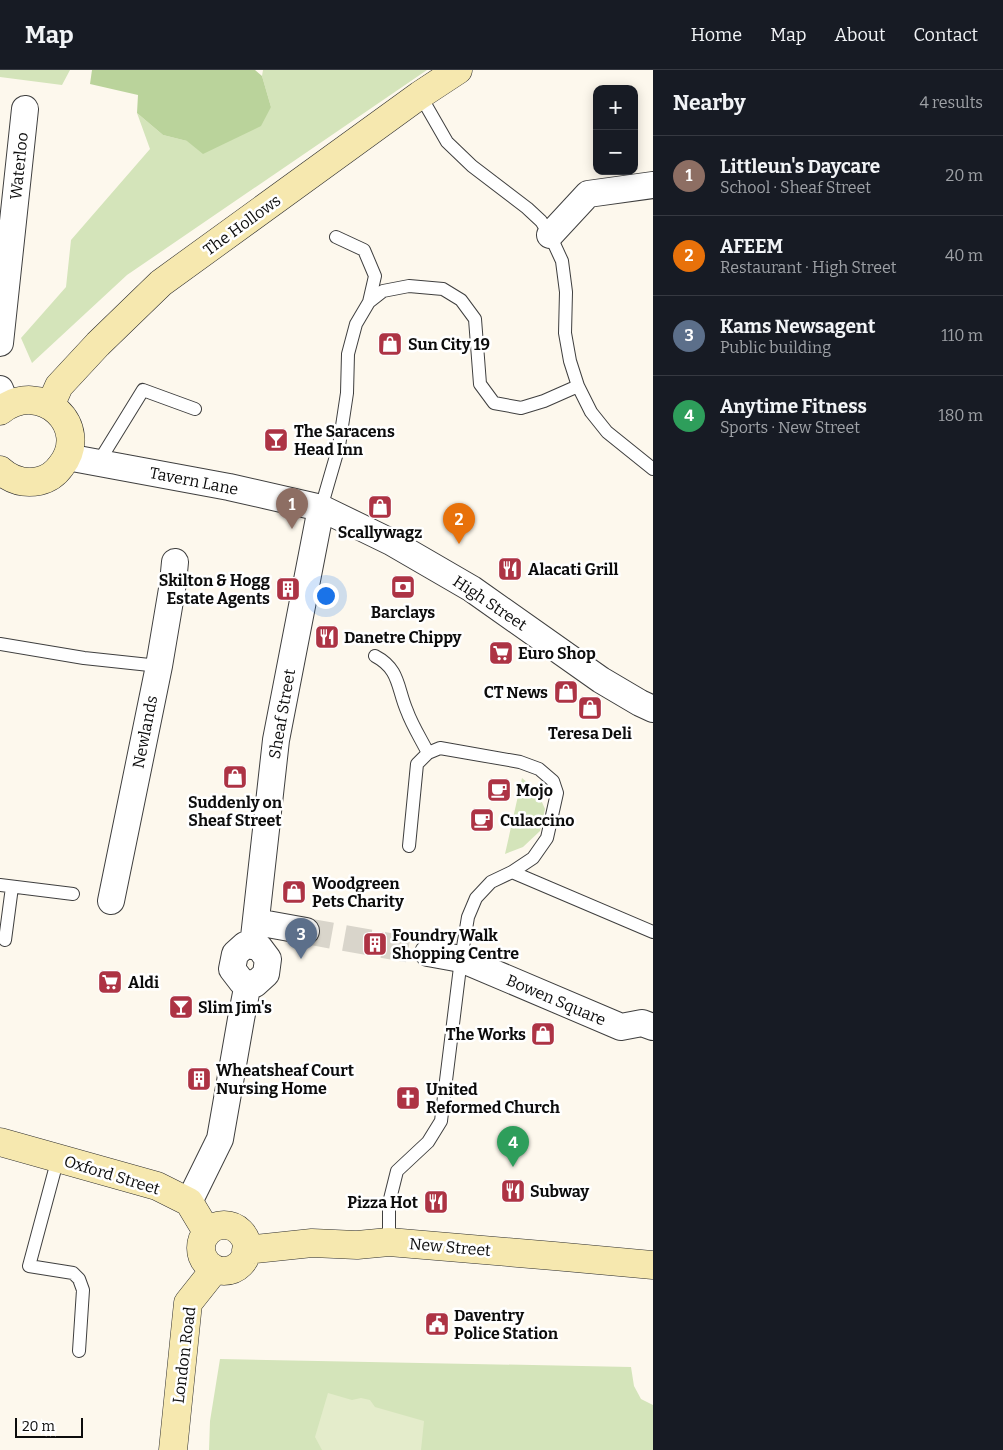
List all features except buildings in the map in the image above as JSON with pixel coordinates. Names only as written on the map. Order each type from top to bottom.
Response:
[{"type":"main road","name":"The Hollows","points":[[50,406],[59,386],[98,344],[161,283],[420,95],[458,70]]},
{"type":"main road","points":[[2,402],[38,400],[50,406],[62,416],[69,432],[67,457],[58,470],[49,477],[43,480],[21,482],[2,476]]},
{"type":"main road","name":"Oxford Street","points":[[0,1142],[157,1186],[189,1202]]},
{"type":"main road","points":[[189,1202],[207,1232]]},
{"type":"main road","points":[[225,1225],[233,1227],[243,1236],[246,1250],[244,1258],[239,1264],[228,1270],[215,1269],[208,1265],[204,1260],[201,1250],[203,1238],[207,1232],[216,1226],[225,1225]]},
{"type":"main road","name":"New Street","points":[[246,1250],[312,1243],[357,1245],[389,1242],[653,1265]]},
{"type":"main road","name":"London Road","points":[[173,1450],[188,1303],[215,1269]]},
{"type":"street","name":"Waterloo","points":[[0,343],[25,109]]},
{"type":"street","points":[[550,235],[588,194],[653,185]]},
{"type":"street","name":"Tavern Lane","points":[[67,457],[229,487],[321,508]]},
{"type":"street","name":"High Street","points":[[321,508],[391,542],[472,588],[602,680],[653,709]]},
{"type":"street","name":"Sheaf Street","points":[[254,934],[276,740],[321,508]]},
{"type":"street","name":"Newlands","points":[[111,901],[159,666],[175,562]]},
{"type":"street","points":[[189,1202],[220,1139],[248,983],[242,982],[232,969],[235,954],[254,934],[306,931]]},
{"type":"street","name":"Bowen Square","points":[[428,953],[460,959],[621,1027],[642,1023],[653,1027]]},
{"type":"lane","points":[[420,95],[447,142],[472,166],[527,208],[541,221],[550,235],[562,261],[566,292],[565,333],[570,361],[578,386],[592,412],[607,432],[653,469]]},
{"type":"lane","points":[[321,508],[339,446],[347,393],[348,354],[356,324],[369,302],[375,276],[364,250],[336,237]]},
{"type":"lane","points":[[369,302],[383,291],[409,286],[443,289],[461,300],[475,319],[480,384],[494,403],[521,408],[544,401],[578,386]]},
{"type":"lane","points":[[98,462],[143,390],[195,409]]},
{"type":"lane","points":[[0,644],[84,658],[159,666]]},
{"type":"lane","points":[[375,656],[385,661],[396,675],[407,711],[434,750],[520,762],[538,769],[553,781],[557,793],[547,838],[533,858],[512,872],[491,882],[476,898],[468,917],[460,959],[441,1122],[428,1142],[397,1171],[389,1203],[389,1242]]},
{"type":"lane","points":[[409,846],[417,764],[434,750]]},
{"type":"lane","points":[[512,872],[653,932]]},
{"type":"lane","points":[[5,940],[6,886],[73,894]]},
{"type":"lane","points":[[58,1158],[28,1266],[73,1274],[79,1279],[83,1290],[80,1351]]},
{"type":"green space","points":[[0,70],[70,70],[62,85],[0,77]]},
{"type":"green space","points":[[92,70],[255,70],[262,76],[271,107],[261,126],[203,154],[187,141],[163,135],[137,113],[138,95],[90,84]]},
{"type":"green space","points":[[263,70],[427,70],[127,275],[32,363],[21,338],[66,287],[71,240],[150,149],[137,113],[163,135],[187,141],[271,107],[262,76]]},
{"type":"green space","points":[[522,778],[537,791],[545,809],[540,831],[523,847],[505,854]]},
{"type":"green space","points":[[220,1359],[631,1367],[634,1386],[641,1399],[653,1405],[653,1450],[209,1450],[210,1421]]},
{"type":"green space","points":[[328,1393],[352,1400],[361,1398],[370,1400],[375,1407],[424,1421],[421,1450],[322,1450],[315,1437]]},
{"type":"tunnel","points":[[306,931],[428,953]]},
{"type":"place","name":"Sun City 19","points":[[390,344]]},
{"type":"place","name":"The Saracens Head Inn","points":[[276,440]]},
{"type":"place","name":"Scallywagz","points":[[380,507]]},
{"type":"place","name":"Littleun's Daycare","points":[[292,529]]},
{"type":"place","name":"AFEEM","points":[[459,544]]},
{"type":"place","name":"Alacati Grill","points":[[510,569]]},
{"type":"place","name":"Barclays","points":[[403,587]]},
{"type":"place","name":"Skilton & Hogg Estate Agents","points":[[288,589]]},
{"type":"place","name":"Danetre Chippy","points":[[327,637]]},
{"type":"place","name":"Euro Shop","points":[[501,653]]},
{"type":"place","name":"CT News","points":[[566,692]]},
{"type":"place","name":"Teresa Deli","points":[[590,708]]},
{"type":"place","name":"Suddenly on Sheaf Street","points":[[235,777]]},
{"type":"place","name":"Mojo","points":[[499,790]]},
{"type":"place","name":"Culaccino","points":[[482,820]]},
{"type":"place","name":"Woodgreen Pets Charity","points":[[294,892]]},
{"type":"place","name":"Foundry Walk Shopping Centre","points":[[375,944]]},
{"type":"place","name":"Kams Newsagent","points":[[301,959]]},
{"type":"place","name":"Aldi","points":[[110,982]]},
{"type":"place","name":"Slim Jim's","points":[[181,1007]]},
{"type":"place","name":"The Works","points":[[543,1034]]},
{"type":"place","name":"Wheatsheaf Court Nursing Home","points":[[199,1079]]},
{"type":"place","name":"United Reformed Church","points":[[408,1098]]},
{"type":"place","name":"Anytime Fitness","points":[[513,1167]]},
{"type":"place","name":"Subway","points":[[513,1191]]},
{"type":"place","name":"Pizza Hot","points":[[436,1202]]},
{"type":"place","name":"Daventry Police Station","points":[[437,1324]]}]
